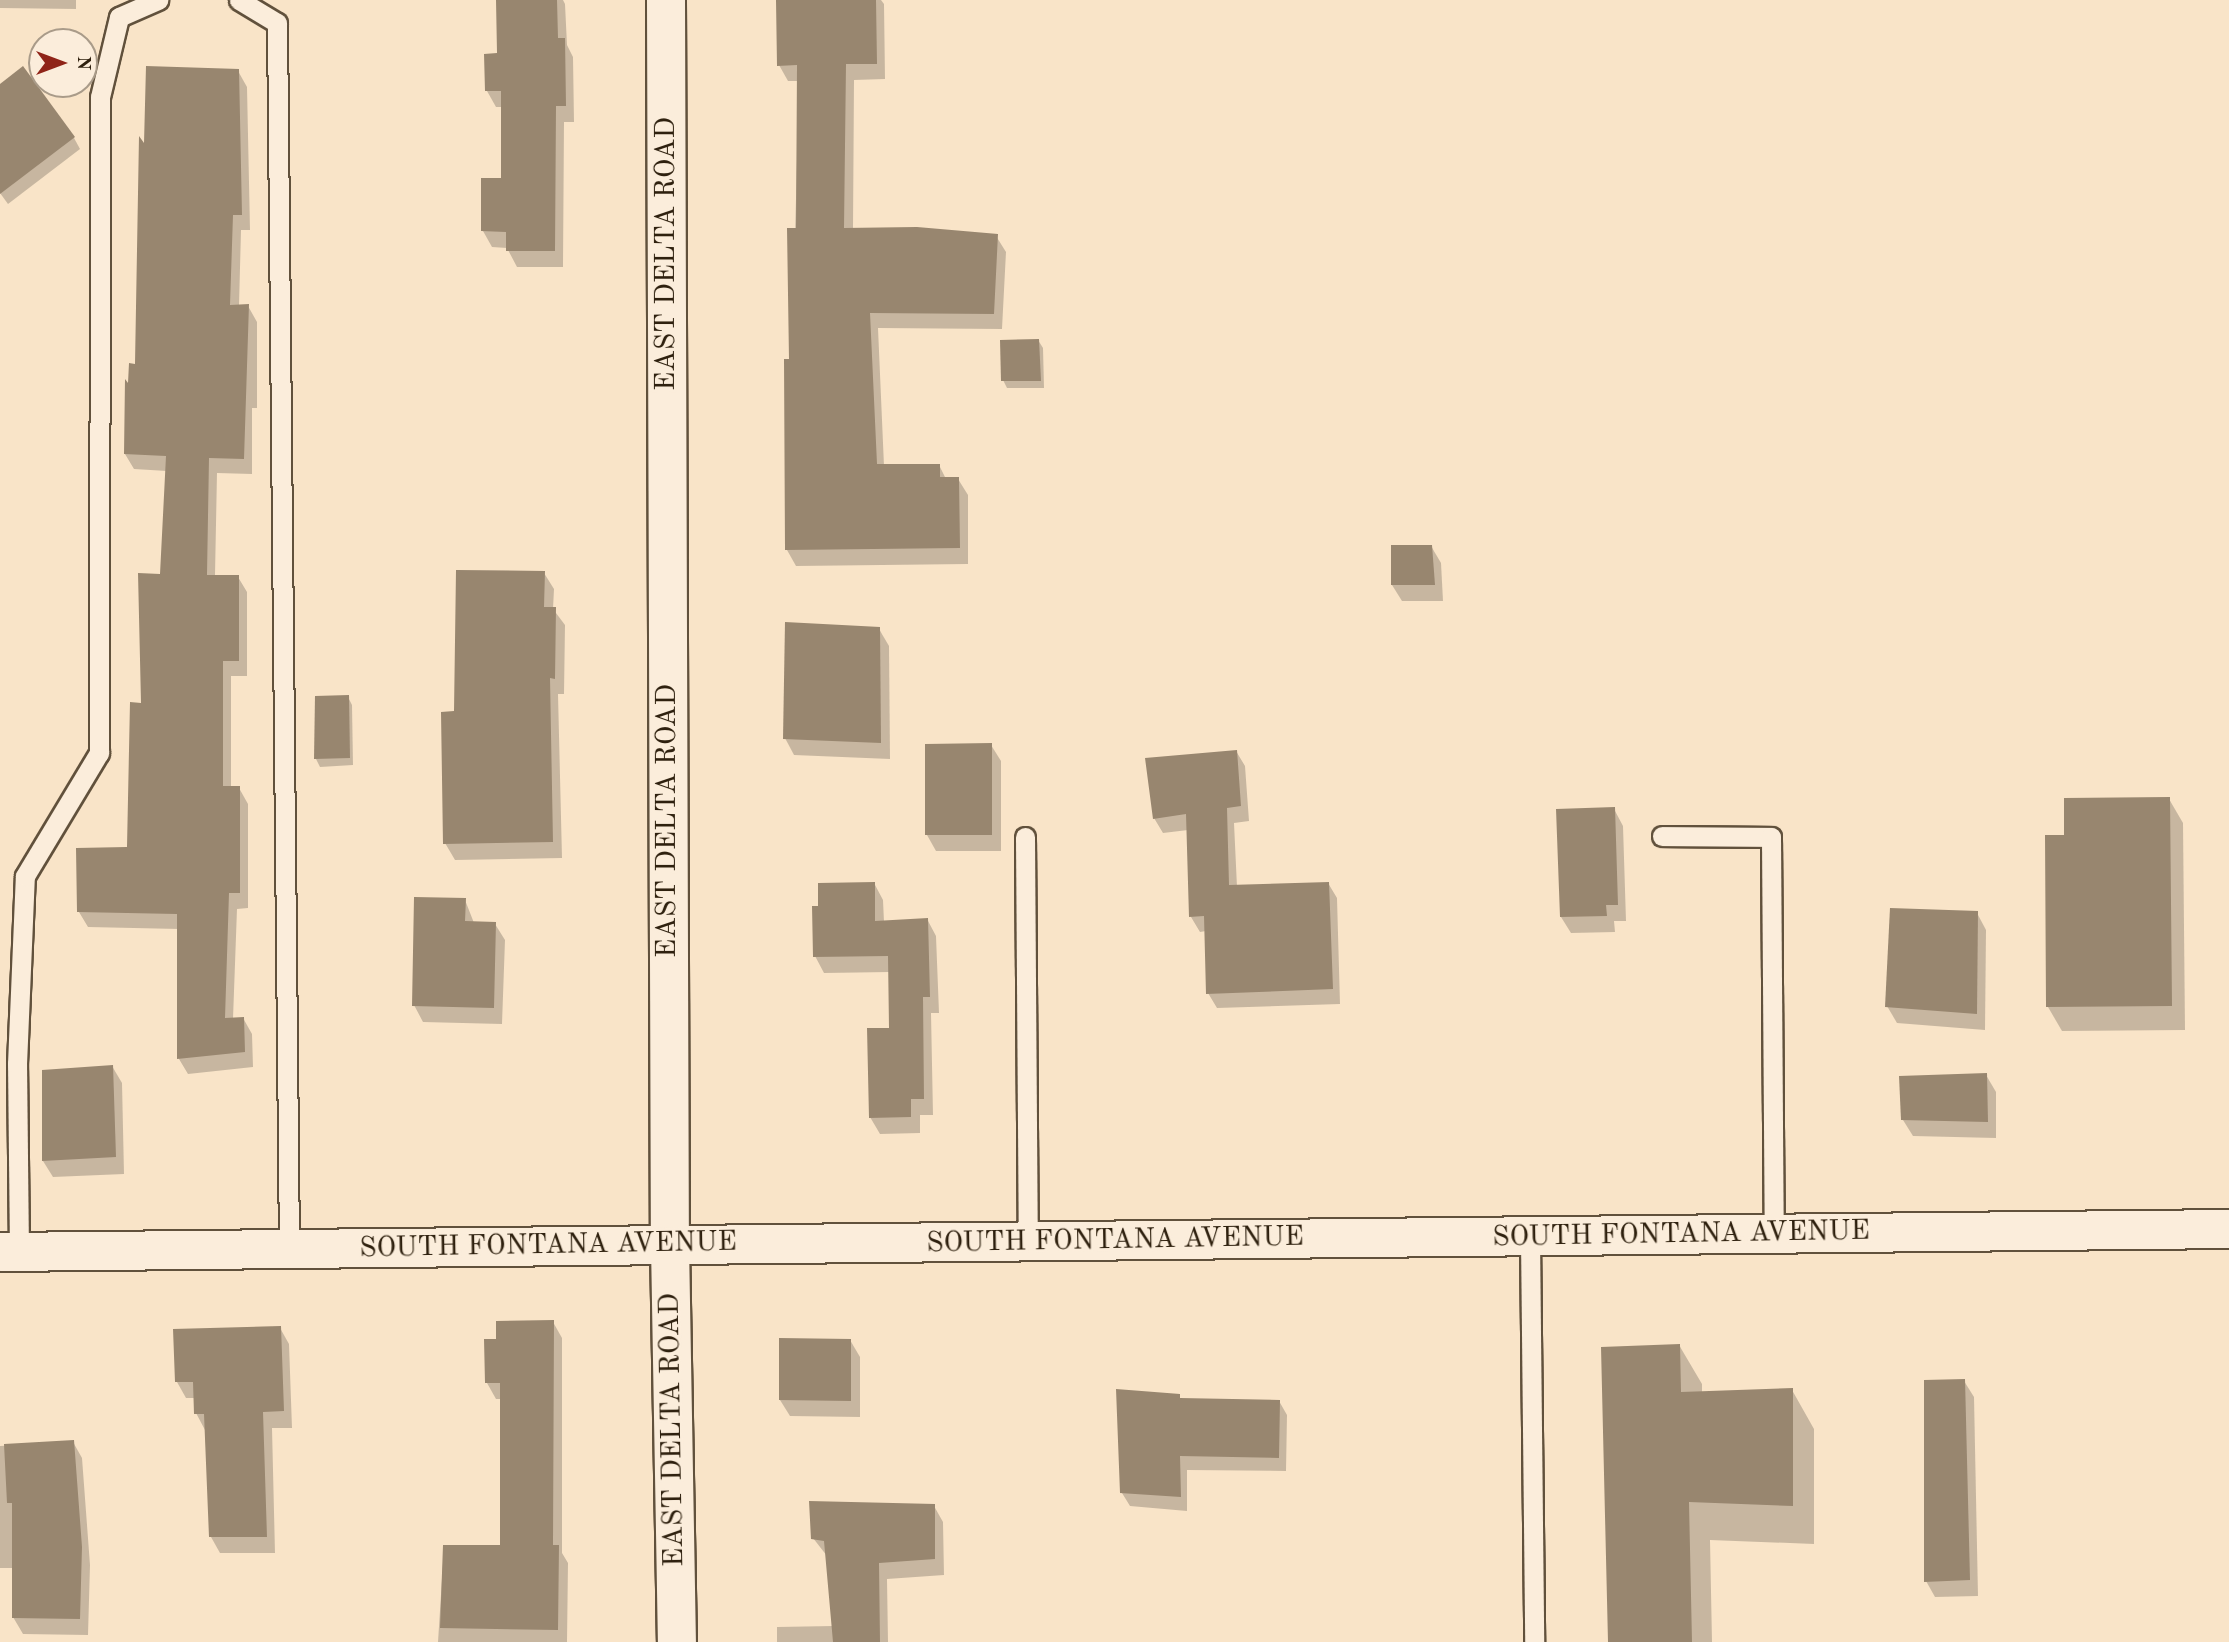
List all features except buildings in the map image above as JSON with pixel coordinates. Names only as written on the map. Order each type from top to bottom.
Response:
[{"type":"street","name":"EAST DELTA ROAD","points":[[666,0],[670,1245],[677,1642]]},
{"type":"street","name":"SOUTH FONTANA AVENUE","points":[[9,1252],[2229,1229]]},
{"type":"lane","points":[[9,1252],[26,876],[99,753],[100,97],[119,17],[158,0]]},
{"type":"lane","points":[[239,0],[277,23],[289,1249]]},
{"type":"lane","points":[[1662,836],[1771,837],[1774,1234]]},
{"type":"lane","points":[[1025,837],[1028,1242]]},
{"type":"lane","points":[[1530,1237],[1534,1642]]}]
